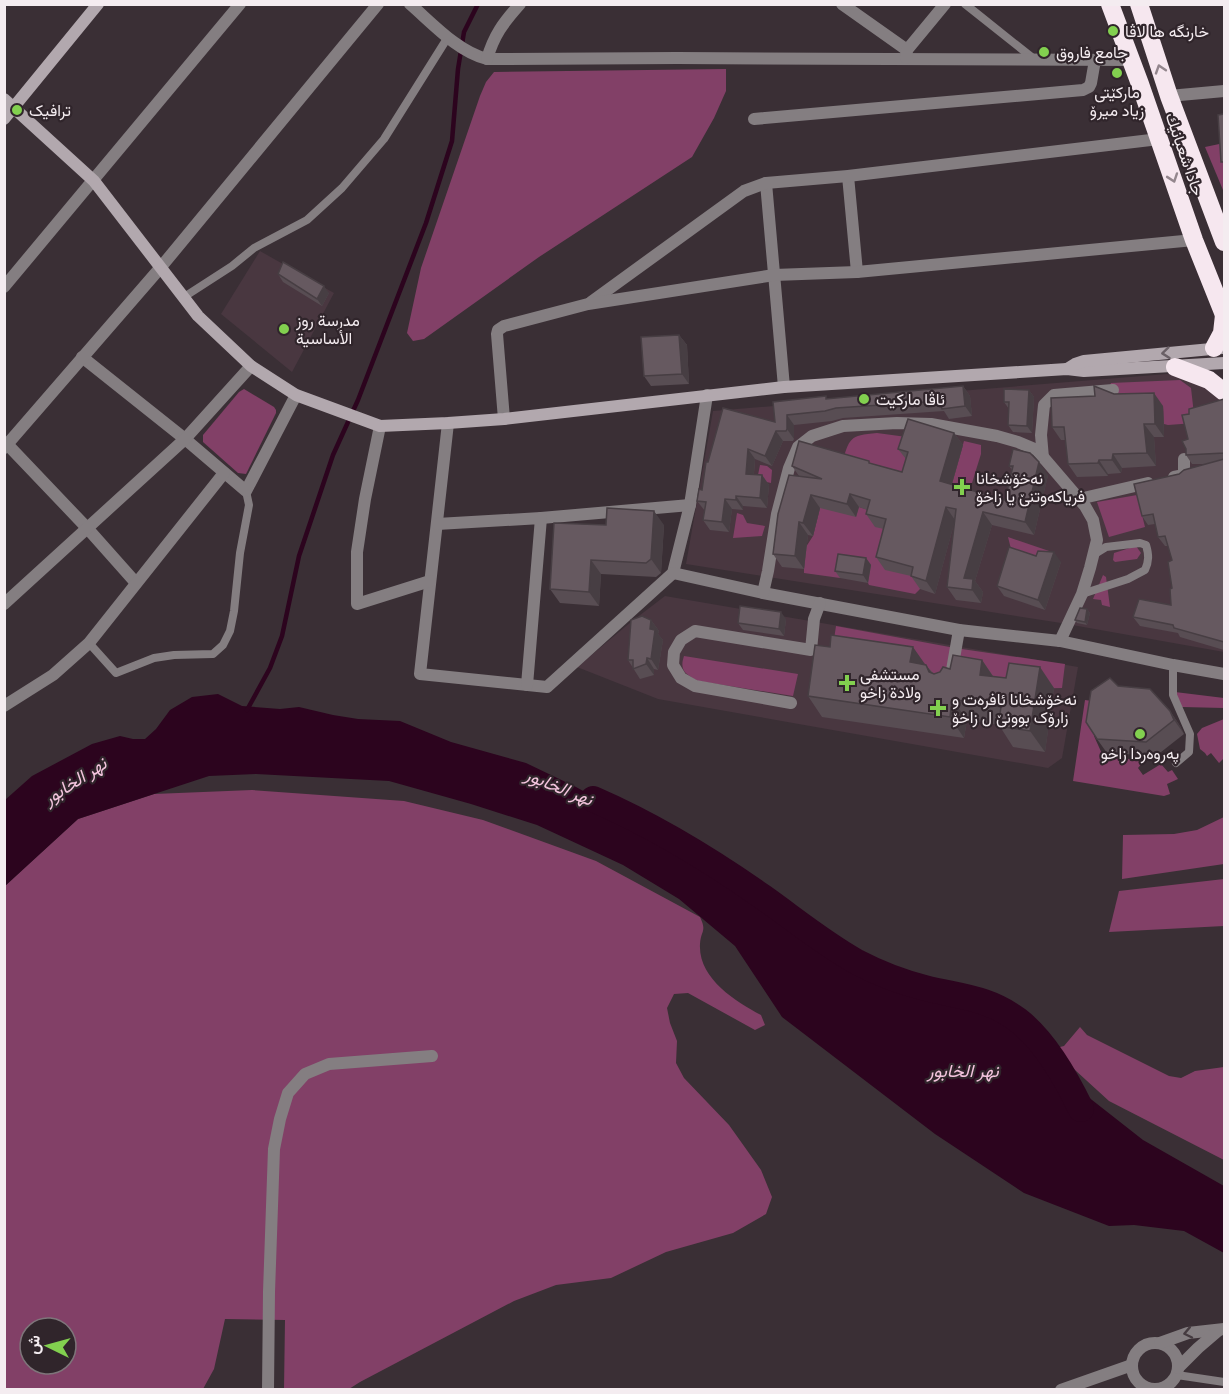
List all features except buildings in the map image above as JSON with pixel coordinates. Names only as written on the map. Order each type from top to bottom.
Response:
[{"type":"highway","name":"جادا شعبانيك","points":[[1139,4],[1169,96],[1224,242]]},
{"type":"highway","name":"جادا شعبانيك","points":[[1108,7],[1130,60],[1194,240],[1224,315]]},
{"type":"highway","points":[[1221,353],[1224,315]]},
{"type":"highway","points":[[1175,367],[1209,380],[1224,392]]},
{"type":"street","points":[[4,119],[9,104],[98,4]]},
{"type":"street","points":[[4,287],[240,4]]},
{"type":"street","points":[[136,583],[88,529],[6,446],[161,267],[378,4]]},
{"type":"street","points":[[410,4],[450,39],[483,58],[907,55],[1130,60]]},
{"type":"street","points":[[483,58],[503,23],[520,4]]},
{"type":"street","points":[[842,4],[907,55]]},
{"type":"street","points":[[907,55],[945,4]]},
{"type":"street","points":[[753,119],[1083,90],[1091,83],[1095,60]]},
{"type":"street","points":[[1169,96],[1224,91]]},
{"type":"street","points":[[9,104],[94,181],[198,316],[251,366],[302,397],[380,426],[504,419],[784,387],[1067,369],[1084,371],[1175,367],[1221,353]]},
{"type":"street","points":[[588,304],[744,191],[766,183],[848,176],[1159,139]]},
{"type":"street","points":[[848,176],[856,272]]},
{"type":"street","points":[[766,183],[784,387]]},
{"type":"street","points":[[504,419],[498,330],[504,326],[588,304],[774,275],[856,272],[1194,240]]},
{"type":"street","points":[[1067,369],[1084,361],[1221,353]]},
{"type":"street","points":[[82,357],[246,491],[302,397]]},
{"type":"street","points":[[4,604],[185,439],[251,366]]},
{"type":"street","points":[[1043,458],[1041,435],[1044,405],[1054,395],[1113,390]]},
{"type":"street","points":[[448,423],[420,674],[547,687],[673,573],[690,505],[707,395]]},
{"type":"street","points":[[763,593],[777,514],[789,468],[798,447],[812,436],[843,426],[916,423],[964,430],[1018,442],[1037,450],[1085,506],[1093,520],[1097,540],[1093,555],[1082,594],[1060,640]]},
{"type":"street","points":[[380,426],[357,552],[357,604],[430,581]]},
{"type":"street","points":[[1079,499],[1184,475],[1184,459]]},
{"type":"street","points":[[4,706],[54,675],[89,643],[224,473]]},
{"type":"street","points":[[437,524],[541,518],[690,505]]},
{"type":"street","points":[[527,685],[541,518]]},
{"type":"street","points":[[673,573],[763,593],[958,630],[1060,640],[1224,674]]},
{"type":"street","points":[[790,703],[695,686],[681,678],[673,665],[674,652],[681,640],[695,631],[811,650],[814,619],[819,603]]},
{"type":"street","points":[[951,677],[958,630]]},
{"type":"street","points":[[268,1389],[274,1149],[288,1093],[305,1074],[328,1064],[432,1056]]},
{"type":"street","points":[[1203,1330],[1222,1330],[1198,1348],[1168,1385],[1162,1389],[1148,1388],[1136,1379],[1133,1373],[1133,1357],[1144,1345],[1160,1343],[1203,1330]]},
{"type":"street","points":[[1160,1343],[1172,1349],[1176,1355],[1178,1372]]},
{"type":"street","points":[[1061,1389],[1132,1365]]},
{"type":"lane","points":[[965,4],[1034,59]]},
{"type":"lane","points":[[184,297],[232,266],[254,248],[307,220],[342,188],[384,139],[450,39]]},
{"type":"lane","points":[[89,643],[116,673],[154,658],[213,654],[223,645],[230,631],[234,611],[240,553],[249,505],[246,491]]},
{"type":"lane","points":[[1082,594],[1128,579],[1145,570],[1149,563],[1146,545],[1140,543],[1106,547],[1093,555]]},
{"type":"lane","points":[[1173,665],[1173,695],[1190,734],[1189,752],[1176,763]]},
{"type":"lane","points":[[1178,1372],[1224,1382]]},
{"type":"shaded area","points":[[726,69],[726,91],[692,157],[539,257],[424,339],[413,341],[407,333],[421,268],[480,96],[486,82],[494,72]]},
{"type":"shaded area","points":[[1224,143],[1224,190],[1223,190],[1205,147]]},
{"type":"shaded area","points":[[260,251],[334,293],[292,372],[221,314]]},
{"type":"shaded area","name":"نه‌خۆشخانا فرياكه‌وتنێ يا زاخۆ","points":[[1167,374],[1202,381],[1224,401],[1224,652],[1061,623],[686,564],[713,411]]},
{"type":"shaded area","points":[[1180,380],[1191,388],[1195,423],[1164,424],[1163,406],[1106,395],[1111,383]]},
{"type":"shaded area","points":[[244,389],[276,410],[246,474],[238,473],[203,442],[203,435]]},
{"type":"shaded area","points":[[877,433],[914,438],[914,475],[842,464],[846,449],[855,437]]},
{"type":"shaded area","points":[[964,441],[981,445],[981,454],[967,499],[949,494]]},
{"type":"shaded area","points":[[760,465],[772,470],[771,483],[757,480]]},
{"type":"shaded area","points":[[1137,495],[1145,527],[1109,537],[1097,502]]},
{"type":"shaded area","points":[[859,507],[879,513],[903,534],[922,580],[920,589],[915,594],[869,585],[843,561],[840,578],[804,573],[806,547],[813,536],[820,508]]},
{"type":"shaded area","points":[[737,513],[743,515],[747,523],[765,526],[762,536],[733,538]]},
{"type":"shaded area","points":[[1008,537],[1052,552],[1039,559],[1011,549]]},
{"type":"shaded area","points":[[1136,546],[1141,553],[1137,559],[1115,562],[1113,560],[1114,553]]},
{"type":"shaded area","points":[[1103,575],[1106,577],[1110,607],[1102,605],[1101,600],[1093,599]]},
{"type":"shaded area","name":"مستشفى ولادة زاخو","points":[[665,596],[1078,667],[1062,758],[1048,768],[658,699],[577,667]]},
{"type":"shaded area","points":[[836,626],[955,648],[1065,664],[1062,688],[965,690],[830,666]]},
{"type":"shaded area","points":[[684,656],[798,674],[793,696],[698,681],[683,669]]},
{"type":"shaded area","points":[[1175,692],[1224,698],[1224,708],[1182,707]]},
{"type":"shaded area","points":[[1085,700],[1099,702],[1094,736],[1103,756],[1143,762],[1138,768],[1143,775],[1161,764],[1168,772],[1172,770],[1178,779],[1167,784],[1170,794],[1164,796],[1073,781]]},
{"type":"shaded area","points":[[1224,719],[1224,758],[1219,763],[1211,753],[1207,756],[1200,749],[1197,734],[1202,728]]},
{"type":"shaded area","points":[[252,790],[404,801],[483,820],[596,861],[700,917],[703,928],[700,944],[701,956],[705,967],[720,987],[740,1003],[761,1015],[765,1025],[755,1030],[688,993],[674,994],[667,1008],[677,1041],[676,1063],[684,1078],[729,1125],[761,1170],[772,1197],[766,1214],[733,1233],[666,1252],[611,1278],[556,1285],[514,1301],[349,1389],[284,1389],[285,1320],[225,1319],[214,1369],[203,1389],[5,1390],[5,886],[78,819],[154,794]]},
{"type":"shaded area","points":[[1224,817],[1224,864],[1122,879],[1123,835],[1174,834],[1197,830]]},
{"type":"shaded area","points":[[1224,879],[1224,926],[1109,932],[1119,891]]},
{"type":"shaded area","points":[[1080,1027],[1087,1035],[1169,1076],[1181,1078],[1195,1071],[1224,1067],[1224,1160],[1109,1101],[1052,1049],[1064,1046]]},
{"type":"water","name":"نهر الخابور","points":[[218,694],[242,706],[280,709],[299,707],[358,719],[400,721],[451,742],[526,763],[576,787],[661,834],[730,884],[816,939],[884,975],[997,1009],[1028,1039],[1050,1067],[1143,1140],[1224,1186],[1224,1253],[1184,1231],[1134,1225],[1109,1226],[1024,1193],[935,1134],[782,1017],[735,946],[679,899],[623,865],[537,825],[471,804],[389,781],[256,774],[209,776],[78,819],[5,886],[5,800],[32,776],[92,744],[120,736],[145,739],[156,729],[170,710],[192,697]]},
{"type":"waterway","points":[[247,710],[270,668],[282,636],[299,556],[333,455],[358,400],[426,223],[452,141],[458,69],[464,32],[478,4]]},
{"type":"waterway","name":"نهر الخابور","points":[[593,799],[659,831],[701,856],[857,962],[898,980],[984,1002],[1007,1012],[1028,1028],[1046,1049],[1081,1109]]},
{"type":"place","name":"خارنگه ها لاڤا","points":[[1113,31]]},
{"type":"place","name":"جامع فاروق","points":[[1044,52]]},
{"type":"place","name":"مارکێتی زیاد میرۆ","points":[[1117,73]]},
{"type":"place","name":"ترافیک","points":[[17,110]]},
{"type":"place","name":"مدرسة روز الأساسية","points":[[284,329]]},
{"type":"place","name":"ئاڤا ماركيت","points":[[864,399]]},
{"type":"place","name":"نه‌خۆشخانا فرياكه‌وتنێ يا زاخۆ","points":[[962,487]]},
{"type":"place","name":"مستشفى ولادة زاخو","points":[[847,683]]},
{"type":"place","name":"نەخۆشخانا ئافرەت و زارۆک بوونێ ل زاخۆ","points":[[938,708]]},
{"type":"place","name":"په‌روه‌ردا زاخو","points":[[1140,734]]}]
